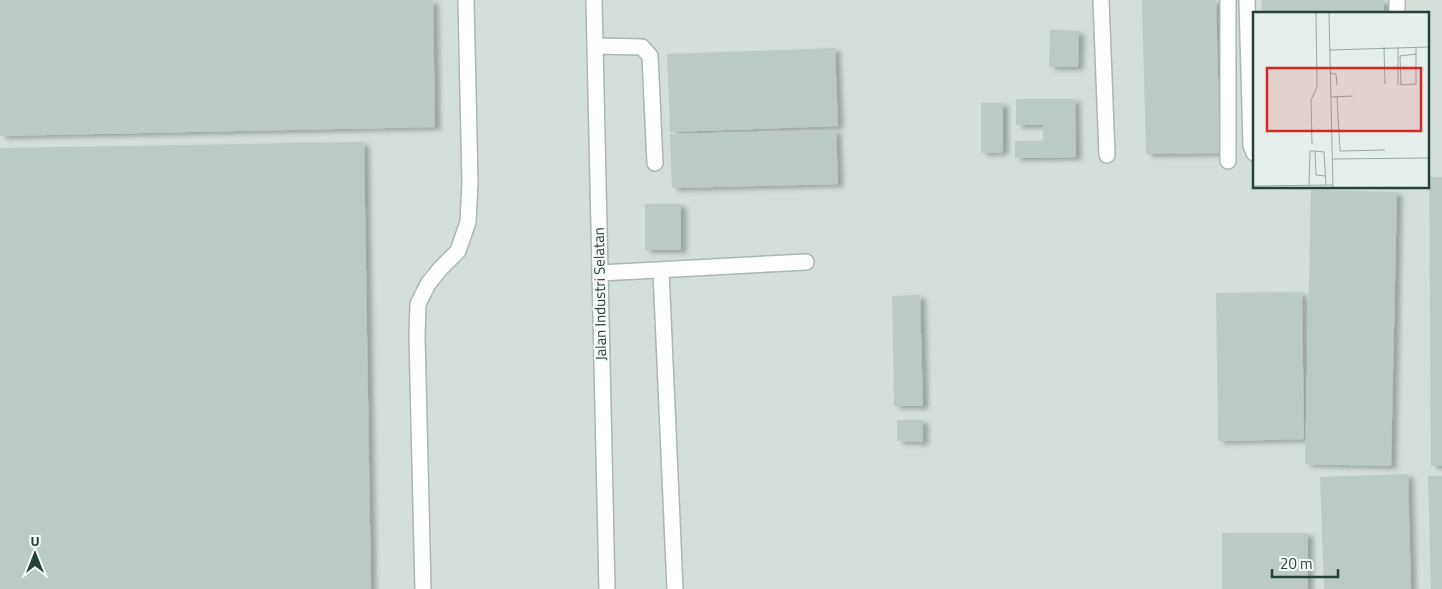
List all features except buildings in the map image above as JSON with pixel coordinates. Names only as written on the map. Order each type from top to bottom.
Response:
[{"type":"street","points":[[423,589],[417,336],[418,304],[428,284],[440,269],[458,252],[468,222],[470,183],[466,0]]},
{"type":"street","name":"Jalan Industri Selatan","points":[[594,0],[607,589]]},
{"type":"street","points":[[1101,0],[1107,155]]},
{"type":"street","points":[[1228,0],[1228,161]]},
{"type":"street","points":[[1247,0],[1251,145],[1253,150]]},
{"type":"street","points":[[595,46],[642,47],[650,56],[655,162]]},
{"type":"street","points":[[600,273],[806,262]]},
{"type":"street","points":[[661,271],[676,589]]},
{"type":"shaded area","points":[[0,0],[1442,0],[1442,589],[0,589]]}]
